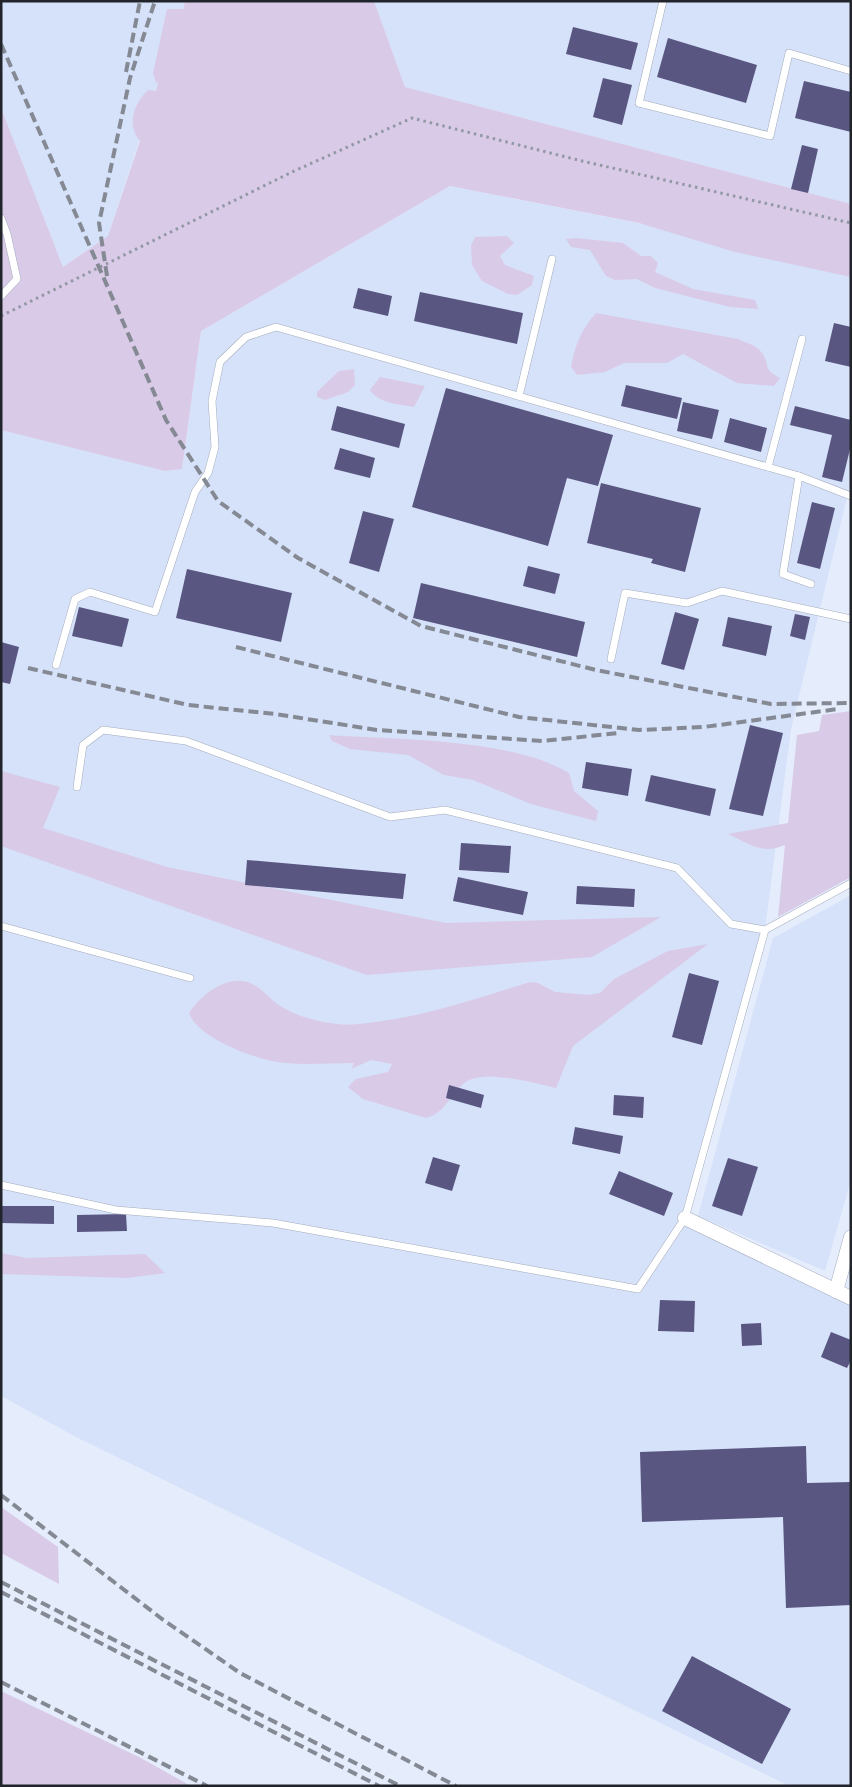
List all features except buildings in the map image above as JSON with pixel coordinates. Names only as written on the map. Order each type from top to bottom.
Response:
[{"type":"street","points":[[685,1218],[851,1298]]},
{"type":"street","points":[[836,1292],[851,1238]]},
{"type":"lane","points":[[663,1],[639,103],[770,136],[789,53],[851,71]]},
{"type":"lane","points":[[1,218],[7,234],[17,278],[1,296]]},
{"type":"lane","points":[[519,396],[552,259]]},
{"type":"lane","points":[[56,665],[75,599],[90,592],[155,612],[196,492],[208,473],[214,447],[212,401],[220,362],[246,337],[276,327],[800,476],[851,496]]},
{"type":"lane","points":[[768,468],[802,340]]},
{"type":"lane","points":[[800,476],[783,574],[811,584]]},
{"type":"lane","points":[[611,659],[625,593],[687,603],[722,591],[851,619]]},
{"type":"lane","points":[[77,787],[83,745],[103,730],[186,741],[390,817],[445,810],[677,868],[731,924],[765,930],[851,884]]},
{"type":"lane","points":[[1,926],[190,978]]},
{"type":"lane","points":[[1,1185],[116,1210],[273,1223],[638,1289],[685,1218],[765,930]]},
{"type":"path","points":[[1,316],[292,172],[412,118],[582,161],[851,223]]},
{"type":"shaded area","points":[[1,1],[185,1],[108,236],[63,267],[1,108]]},
{"type":"shaded area","points":[[185,1],[374,1],[405,87],[851,204],[851,277],[735,252],[639,223],[450,186],[201,331],[182,469],[165,471],[1,430],[1,108],[63,267],[108,236],[140,141],[133,128],[134,114],[143,95],[148,90],[156,91],[158,83],[153,73],[167,9],[183,9]]},
{"type":"shaded area","points":[[374,1],[851,1],[851,204],[405,87]]},
{"type":"shaded area","points":[[450,186],[851,265],[851,481],[791,729],[765,930],[685,1218],[851,1298],[851,1786],[789,1786],[74,1436],[1,1396],[1,430],[165,471],[182,469],[201,331]]},
{"type":"shaded area","points":[[507,236],[514,243],[500,256],[505,265],[534,276],[532,285],[517,295],[508,294],[482,281],[472,265],[471,246],[475,237]]},
{"type":"shaded area","points":[[576,238],[623,243],[641,256],[651,256],[658,263],[655,272],[693,289],[755,300],[758,309],[730,307],[655,288],[637,279],[615,280],[606,276],[590,250],[571,247],[566,239]]},
{"type":"shaded area","points":[[596,313],[738,339],[760,350],[765,357],[770,372],[780,378],[774,386],[737,383],[683,354],[667,363],[624,363],[605,372],[577,375],[571,367],[574,352],[579,338]]},
{"type":"shaded area","points":[[354,369],[355,385],[348,392],[325,400],[317,397],[317,392],[339,371]]},
{"type":"shaded area","points":[[380,377],[425,386],[414,407],[396,404],[384,401],[370,390]]},
{"type":"shaded area","points":[[851,711],[851,877],[778,917],[785,845],[777,848],[763,849],[728,834],[788,823],[797,735],[819,731],[822,715]]},
{"type":"shaded area","points":[[329,735],[420,740],[486,747],[517,753],[545,762],[569,773],[574,791],[598,811],[596,821],[531,804],[473,780],[444,775],[408,755],[350,749],[332,741]]},
{"type":"shaded area","points":[[1,771],[60,787],[43,828],[167,867],[446,923],[661,917],[592,957],[367,975],[1,846]]},
{"type":"shaded area","points":[[851,895],[851,1180],[825,1271],[698,1216],[773,938]]},
{"type":"shaded area","points":[[708,944],[573,1046],[556,1088],[521,1080],[480,1077],[462,1085],[442,1109],[426,1118],[363,1099],[348,1087],[356,1079],[388,1072],[392,1064],[371,1060],[351,1069],[354,1063],[293,1064],[260,1058],[216,1040],[195,1023],[189,1013],[210,991],[228,982],[237,981],[247,982],[256,986],[276,1003],[299,1015],[343,1025],[371,1023],[420,1014],[457,1005],[530,982],[538,983],[555,992],[589,995],[600,993],[614,979],[668,951]]},
{"type":"shaded area","points":[[1,1253],[27,1258],[145,1254],[165,1273],[127,1278],[1,1274]]},
{"type":"shaded area","points":[[1,1507],[58,1547],[59,1584],[1,1553]]},
{"type":"shaded area","points":[[1,1691],[139,1757],[191,1786],[1,1786]]},
{"type":"railway","points":[[126,72],[140,1]]},
{"type":"railway","points":[[107,276],[99,223],[130,78],[155,1]]},
{"type":"railway","points":[[1,44],[166,420],[218,501],[298,558],[421,626],[596,670],[771,704],[851,703]]},
{"type":"railway","points":[[236,647],[519,717],[639,730],[704,727],[838,709]]},
{"type":"railway","points":[[28,668],[188,705],[275,714],[377,730],[542,741],[619,733]]},
{"type":"railway","points":[[1,1495],[162,1619],[240,1673],[456,1786]]},
{"type":"railway","points":[[1,1582],[400,1786]]},
{"type":"railway","points":[[1,1592],[379,1786]]},
{"type":"railway","points":[[1,1682],[207,1786]]}]
